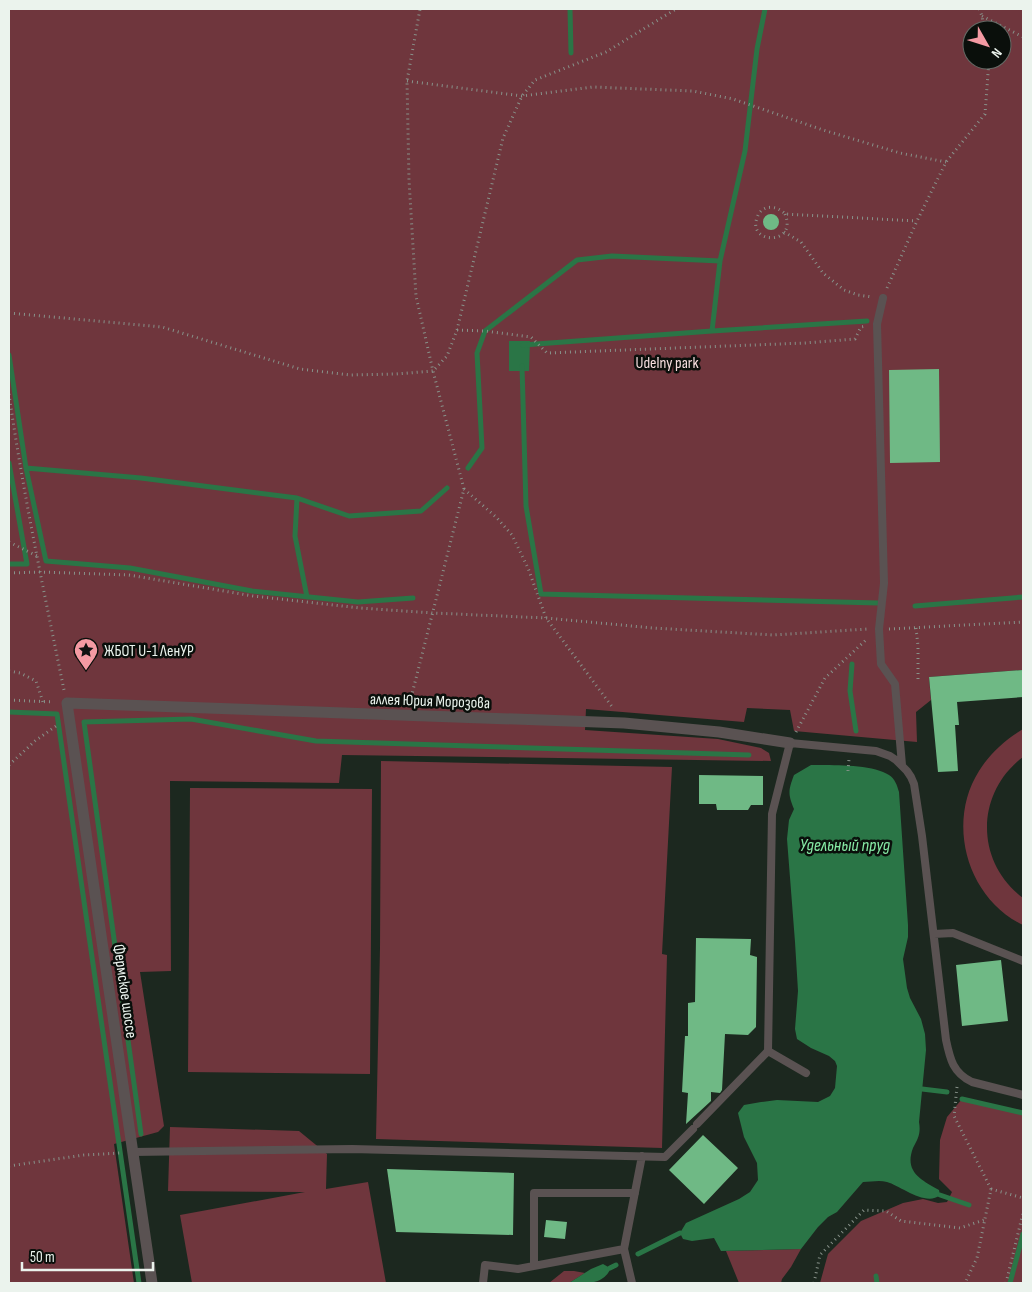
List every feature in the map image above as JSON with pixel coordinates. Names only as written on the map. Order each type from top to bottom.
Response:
[{"type":"street","name":"Фермское шоссе","points":[[67,703],[152,1283]]},
{"type":"street","name":"аллея Юрия Морозова","points":[[67,703],[624,723],[719,732],[790,743]]},
{"type":"lane","points":[[883,298],[877,324],[884,583],[879,629],[881,664],[895,684],[902,765]]},
{"type":"lane","points":[[133,1152],[352,1149],[665,1157],[768,1051],[772,814],[790,743],[876,751],[890,756],[902,765],[911,777],[914,784],[934,934],[946,1040],[952,1062],[959,1074],[972,1082],[1023,1095]]},
{"type":"lane","points":[[934,934],[953,933],[1023,961]]},
{"type":"lane","points":[[768,1051],[806,1074]]},
{"type":"lane","points":[[632,1283],[624,1249],[642,1156]]},
{"type":"lane","points":[[534,1266],[534,1193],[635,1193]]},
{"type":"lane","points":[[483,1283],[484,1265],[518,1269],[624,1249]]},
{"type":"path","points":[[407,715],[464,489],[433,371],[416,296],[409,180],[407,81],[420,9]]},
{"type":"path","points":[[9,313],[162,327],[300,369],[350,375],[433,371],[447,356],[457,330],[504,138],[522,96],[535,80],[606,52],[674,9]]},
{"type":"path","points":[[979,9],[983,20]]},
{"type":"path","points":[[982,16],[1023,37]]},
{"type":"path","points":[[784,232],[801,242],[823,273],[844,290],[858,295],[883,298],[917,221],[946,162],[985,114],[988,70]]},
{"type":"path","points":[[407,81],[522,96],[593,87],[693,91],[733,100],[900,153],[946,162]]},
{"type":"path","points":[[785,214],[787,223],[784,232],[776,238],[766,237],[758,231],[757,217],[763,209],[767,208],[777,208],[785,214],[917,221]]},
{"type":"path","points":[[457,330],[485,331],[531,337],[547,353],[855,339],[861,326],[877,324]]},
{"type":"path","points":[[9,394],[18,461],[67,703],[9,700]]},
{"type":"path","points":[[464,489],[496,517],[512,535],[528,568],[546,618],[624,723]]},
{"type":"path","points":[[9,542],[37,556]]},
{"type":"path","points":[[9,573],[40,572],[129,575],[253,596],[360,608],[546,618],[653,628],[773,635],[1023,622]]},
{"type":"path","points":[[916,628],[918,678]]},
{"type":"path","points":[[790,743],[825,678],[879,629]]},
{"type":"path","points":[[9,670],[20,672],[36,681],[43,702]]},
{"type":"path","points":[[9,765],[68,715]]},
{"type":"path","points":[[848,765],[848,770]]},
{"type":"path","points":[[959,1074],[954,1116],[991,1189],[977,1258],[965,1283]]},
{"type":"path","points":[[9,1166],[84,1155],[133,1152]]},
{"type":"path","points":[[991,1189],[1023,1198]]},
{"type":"path","points":[[814,1283],[820,1254],[864,1210],[886,1211],[901,1221],[960,1228],[984,1220]]},
{"type":"path","points":[[1006,1283],[1023,1213]]},
{"type":"green space","name":"Udelny park","points":[[9,9],[1023,9],[1023,670],[929,677],[931,700],[916,712],[917,742],[794,731],[790,710],[747,708],[744,722],[586,709],[585,730],[718,739],[761,748],[769,753],[771,761],[342,755],[339,783],[170,781],[171,971],[140,972],[164,1126],[158,1132],[114,1144],[134,1283],[9,1283]]},
{"type":"green space","points":[[1023,729],[1023,757],[1007,772],[996,789],[989,808],[987,828],[989,847],[996,866],[1007,883],[1023,898],[1023,925],[1004,913],[988,897],[976,878],[968,857],[964,835],[964,813],[969,791],[988,758],[998,747]]},
{"type":"green space","points":[[381,761],[672,767],[662,954],[667,955],[662,1148],[376,1139]]},
{"type":"green space","points":[[190,788],[372,789],[370,1074],[188,1072]]},
{"type":"green space","points":[[962,1099],[1023,1113],[1023,1283],[820,1283],[828,1254],[861,1221],[903,1203],[923,1199],[938,1203],[947,1202],[952,1192],[939,1179],[940,1140],[947,1117]]},
{"type":"green space","points":[[170,1127],[299,1131],[327,1154],[326,1189],[368,1182],[386,1283],[192,1283],[180,1215],[305,1192],[168,1191]]},
{"type":"green space","points":[[801,1249],[781,1283],[739,1283],[726,1251]]},
{"type":"green space","points":[[564,1271],[585,1273],[569,1283],[549,1283]]},
{"type":"water","points":[[509,341],[530,341],[529,371],[509,371]]},
{"type":"water","name":"Удельный пруд","points":[[811,765],[851,766],[882,771],[896,782],[899,792],[908,925],[908,937],[903,959],[907,988],[921,1019],[925,1034],[926,1050],[920,1126],[918,1139],[911,1156],[911,1163],[920,1179],[939,1190],[940,1195],[928,1199],[887,1182],[863,1182],[837,1212],[828,1217],[818,1227],[801,1249],[721,1251],[714,1238],[692,1241],[683,1239],[680,1233],[686,1223],[739,1199],[750,1192],[758,1180],[757,1163],[744,1137],[738,1113],[744,1105],[761,1102],[777,1100],[818,1102],[830,1096],[835,1088],[837,1066],[835,1061],[797,1039],[795,1029],[798,991],[787,839],[789,820],[794,809],[789,792],[794,775]]},
{"type":"water","points":[[603,1264],[610,1268],[610,1270],[602,1279],[587,1283],[569,1283],[591,1269]]},
{"type":"building","points":[[768,214],[774,214],[779,219],[777,228],[768,230],[763,225],[763,219]]},
{"type":"building","points":[[939,369],[940,462],[890,463],[889,370]]},
{"type":"building","points":[[1023,670],[1023,697],[957,702],[959,725],[955,725],[958,771],[938,772],[929,677]]},
{"type":"building","points":[[699,775],[763,776],[763,805],[751,805],[748,810],[717,810],[716,804],[699,804]]},
{"type":"building","points":[[696,938],[751,939],[750,955],[757,957],[756,1027],[748,1035],[725,1034],[722,1090],[720,1093],[711,1092],[711,1101],[686,1124],[688,1093],[682,1092],[685,1036],[688,1036],[688,1003],[695,1002]]},
{"type":"building","points":[[1001,960],[1008,1021],[962,1026],[956,965]]},
{"type":"building","points":[[703,1135],[738,1168],[704,1204],[669,1170]]},
{"type":"building","points":[[387,1169],[514,1173],[513,1235],[396,1232]]},
{"type":"building","points":[[546,1220],[567,1222],[565,1239],[544,1237]]},
{"type":"waterway","points":[[570,9],[571,53]]},
{"type":"waterway","points":[[712,331],[720,261],[745,151],[757,49],[765,9]]},
{"type":"waterway","points":[[468,468],[482,448],[477,353],[485,331],[577,260],[612,256],[720,261]]},
{"type":"waterway","points":[[523,345],[867,321]]},
{"type":"waterway","points":[[9,355],[26,468],[46,561],[130,568],[252,591],[358,602],[413,598]]},
{"type":"waterway","points":[[522,366],[526,506],[541,594],[878,603]]},
{"type":"waterway","points":[[9,463],[27,564],[9,564]]},
{"type":"waterway","points":[[26,468],[141,478],[297,498],[349,516],[421,511],[447,488]]},
{"type":"waterway","points":[[297,498],[295,536],[307,597]]},
{"type":"waterway","points":[[915,606],[1023,597]]},
{"type":"waterway","points":[[852,664],[850,691],[856,731]]},
{"type":"waterway","points":[[9,712],[57,714],[139,1283]]},
{"type":"waterway","points":[[141,1134],[84,722],[191,719],[316,741],[749,755]]},
{"type":"waterway","points":[[922,1089],[947,1092]]},
{"type":"waterway","points":[[962,1099],[1023,1113]]},
{"type":"waterway","points":[[940,1195],[969,1205]]},
{"type":"waterway","points":[[638,1254],[680,1233]]},
{"type":"waterway","points":[[1010,1283],[1023,1234]]},
{"type":"waterway","points":[[610,1268],[616,1265]]},
{"type":"waterway","points":[[876,1276],[877,1283]]},
{"type":"place","name":"ЖБОТ U-1 ЛенУР","points":[[86,671]]}]
